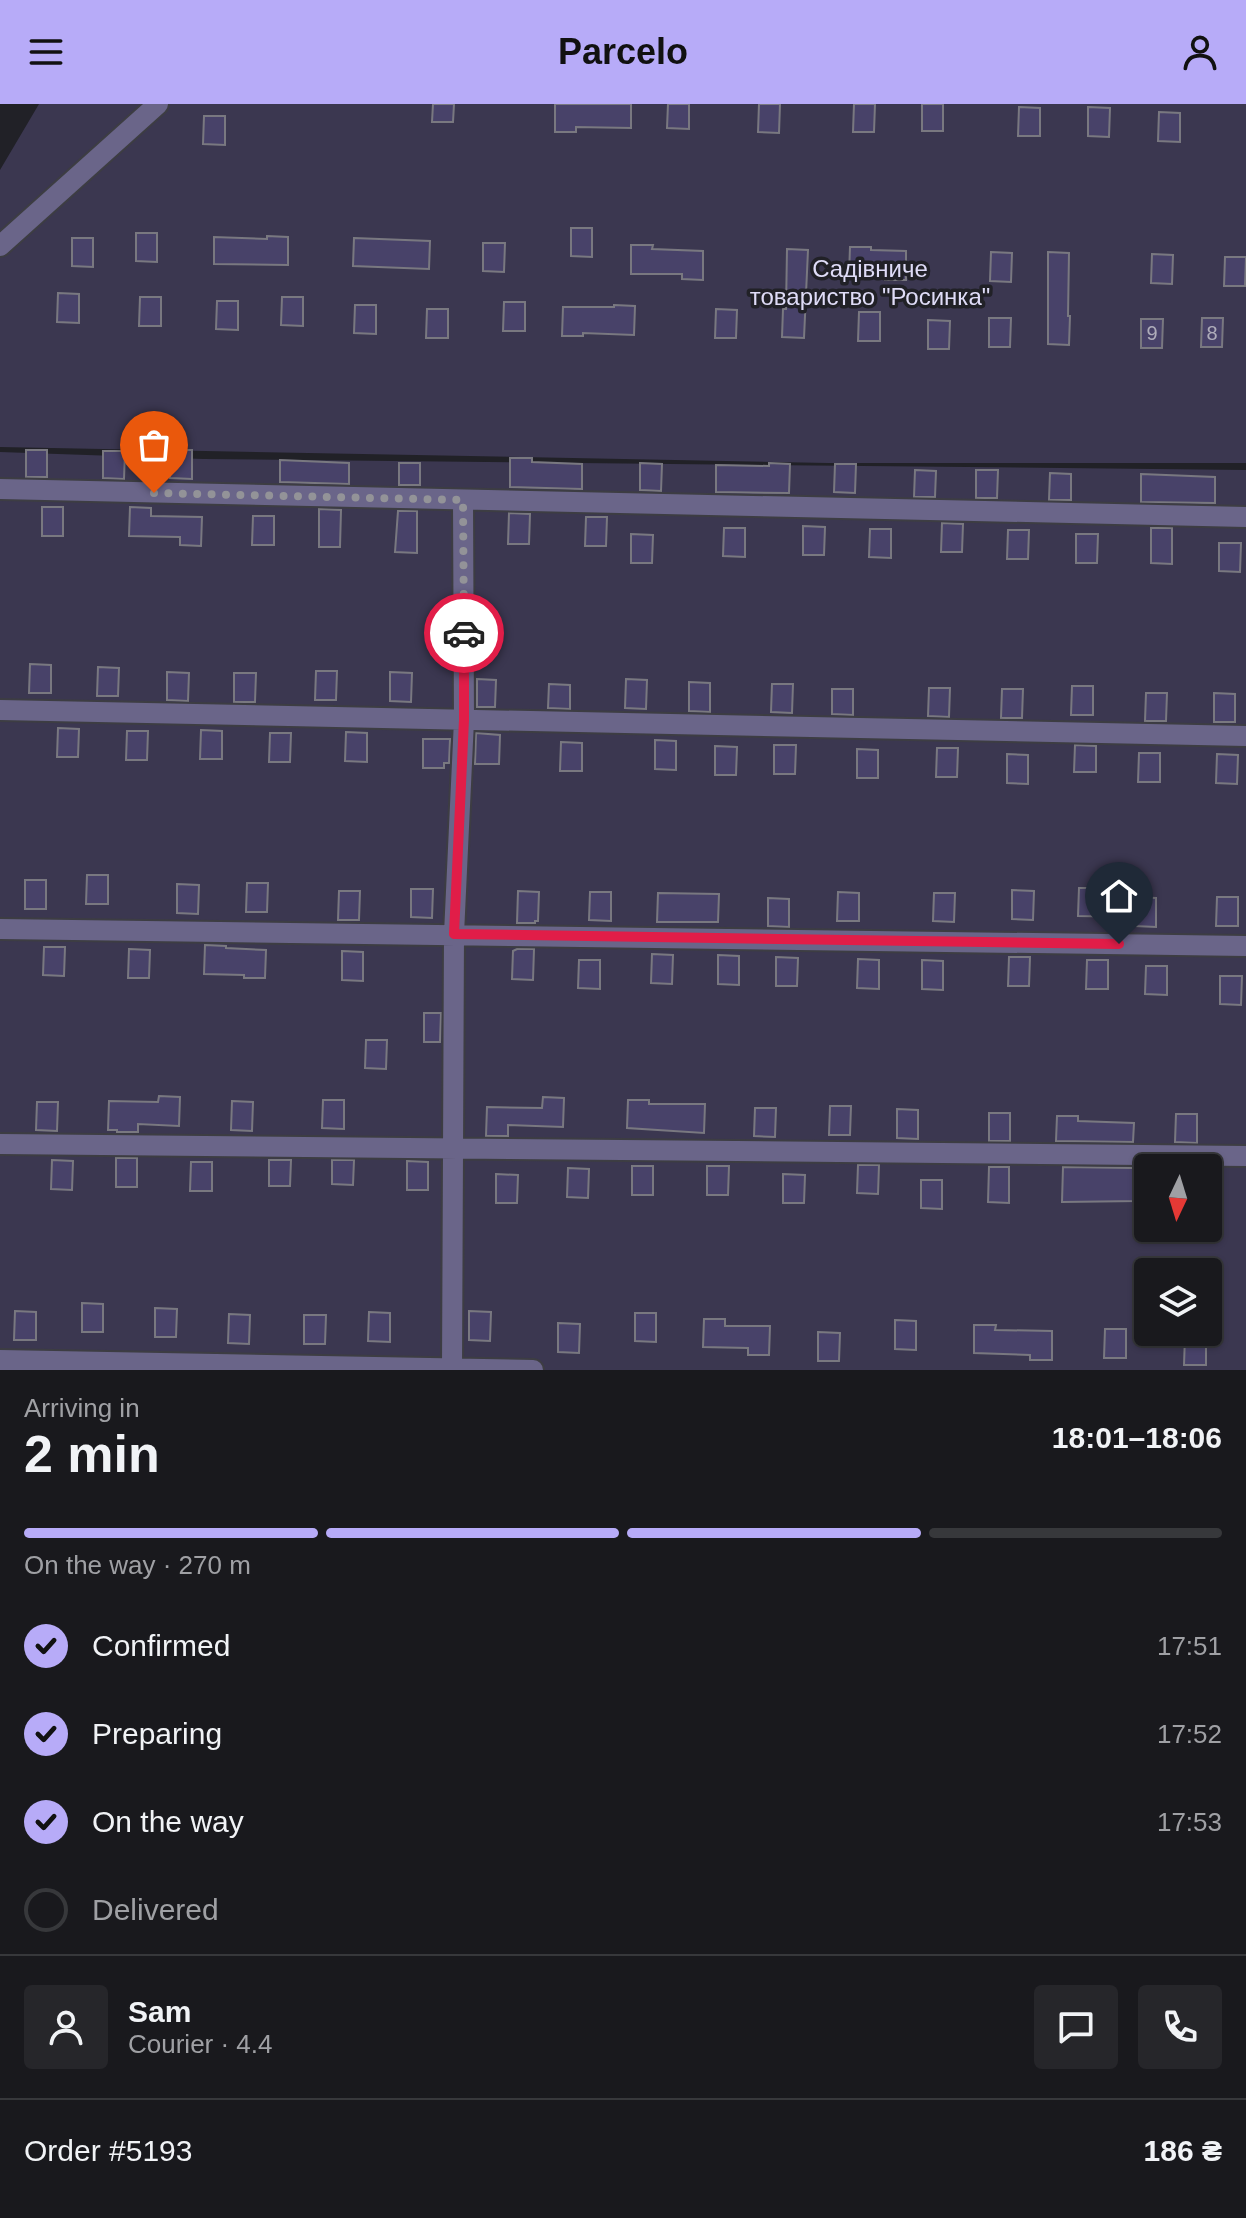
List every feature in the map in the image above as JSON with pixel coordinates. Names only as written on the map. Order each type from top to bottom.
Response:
[{"type":"street","points":[[0,246],[158,104]]},
{"type":"street","points":[[0,489],[1246,517]]},
{"type":"street","points":[[452,1370],[454,934],[464,720],[463,500]]},
{"type":"street","points":[[0,710],[1246,736]]},
{"type":"street","points":[[0,929],[1246,946]]},
{"type":"street","points":[[0,1144],[1246,1156]]},
{"type":"street","points":[[0,1360],[533,1370]]},
{"type":"green space","name":"Садівниче товариство \"Росинка\"","points":[[39,104],[1246,104],[1246,463],[828,463],[0,447],[0,170]]},
{"type":"green space","points":[[0,452],[203,459],[1246,470],[1246,1370],[0,1370]]},
{"type":"building","points":[[433,104],[454,104],[453,122],[432,122]]},
{"type":"building","points":[[555,104],[631,104],[631,128],[576,127],[576,132],[555,132]]},
{"type":"building","points":[[668,104],[689,104],[689,129],[667,128]]},
{"type":"building","points":[[759,104],[780,104],[779,133],[758,132]]},
{"type":"building","points":[[854,104],[875,104],[874,132],[853,132]]},
{"type":"building","points":[[922,104],[943,104],[943,131],[922,131]]},
{"type":"building","points":[[1019,107],[1040,108],[1040,136],[1018,136]]},
{"type":"building","points":[[1088,107],[1110,108],[1109,137],[1088,136]]},
{"type":"building","points":[[1159,112],[1180,113],[1180,142],[1158,141]]},
{"type":"building","points":[[204,116],[225,116],[225,145],[203,144]]},
{"type":"building","points":[[571,228],[592,228],[592,257],[571,256]]},
{"type":"building","points":[[136,233],[157,233],[157,262],[136,261]]},
{"type":"building","points":[[267,236],[288,237],[288,265],[214,264],[214,237],[267,239]]},
{"type":"building","points":[[72,238],[93,238],[93,267],[72,266]]},
{"type":"building","points":[[354,238],[430,241],[429,269],[353,266]]},
{"type":"building","points":[[483,243],[505,243],[504,272],[483,271]]},
{"type":"building","points":[[631,245],[703,251],[703,280],[682,279],[682,274],[631,274]]},
{"type":"building","points":[[850,247],[906,251],[906,280],[849,275]]},
{"type":"building","points":[[787,249],[808,250],[804,338],[782,337],[783,309],[786,309]]},
{"type":"building","points":[[991,252],[1012,253],[1011,282],[990,281]]},
{"type":"building","points":[[1048,252],[1069,253],[1069,345],[1048,344]]},
{"type":"building","points":[[1152,254],[1173,255],[1172,284],[1151,283]]},
{"type":"building","points":[[1225,257],[1246,257],[1245,286],[1224,286]]},
{"type":"building","points":[[58,293],[79,294],[79,323],[57,322]]},
{"type":"building","points":[[140,297],[161,297],[161,326],[139,326]]},
{"type":"building","points":[[282,297],[303,297],[303,326],[281,325]]},
{"type":"building","points":[[217,301],[238,301],[238,330],[216,329]]},
{"type":"building","points":[[504,302],[525,302],[525,331],[503,331]]},
{"type":"building","points":[[355,305],[376,305],[376,334],[354,333]]},
{"type":"building","points":[[635,306],[634,335],[583,333],[583,336],[562,336],[563,307]]},
{"type":"building","points":[[427,309],[448,309],[448,338],[426,338]]},
{"type":"building","points":[[716,309],[737,310],[736,338],[715,338]]},
{"type":"building","points":[[859,312],[880,312],[880,341],[858,341]]},
{"type":"building","points":[[989,318],[1011,318],[1010,347],[989,347]]},
{"type":"building","points":[[1202,318],[1223,318],[1222,347],[1201,347]]},
{"type":"building","points":[[1141,319],[1163,319],[1162,348],[1141,348]]},
{"type":"building","points":[[928,320],[950,321],[949,349],[928,349]]},
{"type":"building","points":[[26,450],[47,450],[47,477],[26,477]]},
{"type":"building","points":[[171,450],[192,450],[192,479],[170,478]]},
{"type":"building","points":[[103,451],[125,451],[124,479],[103,478]]},
{"type":"building","points":[[510,458],[582,464],[582,489],[510,487]]},
{"type":"building","points":[[280,460],[349,463],[349,484],[280,482]]},
{"type":"building","points":[[399,463],[420,463],[420,485],[399,485]]},
{"type":"building","points":[[640,463],[662,464],[661,491],[640,490]]},
{"type":"building","points":[[769,463],[790,464],[789,493],[716,492],[716,465],[769,466]]},
{"type":"building","points":[[835,464],[856,464],[855,493],[834,492]]},
{"type":"building","points":[[915,470],[936,471],[935,497],[914,497]]},
{"type":"building","points":[[976,470],[998,470],[997,498],[976,498]]},
{"type":"building","points":[[1050,473],[1071,474],[1071,500],[1049,500]]},
{"type":"building","points":[[1141,474],[1215,477],[1215,503],[1141,502]]},
{"type":"building","points":[[42,507],[63,507],[63,536],[42,536]]},
{"type":"building","points":[[130,507],[151,508],[151,516],[202,517],[201,546],[180,545],[180,537],[129,536]]},
{"type":"building","points":[[319,509],[341,510],[340,547],[319,547]]},
{"type":"building","points":[[398,511],[417,511],[417,553],[395,552]]},
{"type":"building","points":[[509,513],[530,514],[529,544],[508,544]]},
{"type":"building","points":[[253,516],[274,516],[274,545],[252,545]]},
{"type":"building","points":[[586,517],[607,517],[606,546],[585,546]]},
{"type":"building","points":[[942,523],[963,524],[962,552],[941,552]]},
{"type":"building","points":[[803,526],[825,527],[824,555],[803,555]]},
{"type":"building","points":[[724,528],[745,528],[745,557],[723,556]]},
{"type":"building","points":[[1151,528],[1172,528],[1172,564],[1151,563]]},
{"type":"building","points":[[870,529],[891,529],[891,558],[869,557]]},
{"type":"building","points":[[1008,530],[1029,530],[1028,559],[1007,559]]},
{"type":"building","points":[[631,534],[653,535],[652,563],[631,563]]},
{"type":"building","points":[[1076,534],[1098,534],[1097,563],[1076,563]]},
{"type":"building","points":[[1219,543],[1241,543],[1240,572],[1219,571]]},
{"type":"building","points":[[30,664],[51,665],[51,693],[29,693]]},
{"type":"building","points":[[98,667],[119,668],[118,696],[97,696]]},
{"type":"building","points":[[316,671],[337,671],[336,700],[315,700]]},
{"type":"building","points":[[167,672],[189,673],[188,701],[167,700]]},
{"type":"building","points":[[390,672],[412,673],[411,702],[390,701]]},
{"type":"building","points":[[234,673],[256,673],[255,702],[234,702]]},
{"type":"building","points":[[477,679],[496,680],[495,707],[477,707]]},
{"type":"building","points":[[626,679],[647,680],[646,709],[625,708]]},
{"type":"building","points":[[689,682],[710,683],[710,712],[689,711]]},
{"type":"building","points":[[549,684],[570,685],[570,709],[548,708]]},
{"type":"building","points":[[772,684],[793,684],[792,713],[771,712]]},
{"type":"building","points":[[1072,686],[1093,686],[1093,715],[1071,715]]},
{"type":"building","points":[[929,688],[950,688],[949,717],[928,716]]},
{"type":"building","points":[[832,689],[853,689],[853,715],[832,714]]},
{"type":"building","points":[[1002,689],[1023,689],[1022,718],[1001,718]]},
{"type":"building","points":[[1146,693],[1167,693],[1166,721],[1145,721]]},
{"type":"building","points":[[1214,693],[1235,694],[1235,722],[1214,722]]},
{"type":"building","points":[[58,728],[79,729],[78,757],[57,757]]},
{"type":"building","points":[[201,730],[222,731],[222,759],[200,759]]},
{"type":"building","points":[[127,731],[148,731],[147,760],[126,760]]},
{"type":"building","points":[[346,732],[367,733],[367,762],[345,761]]},
{"type":"building","points":[[270,733],[291,733],[290,762],[269,762]]},
{"type":"building","points":[[476,733],[500,735],[499,764],[475,764]]},
{"type":"building","points":[[423,739],[450,739],[449,763],[444,763],[444,768],[423,768]]},
{"type":"building","points":[[655,740],[676,741],[676,770],[655,769]]},
{"type":"building","points":[[561,742],[582,743],[582,771],[560,771]]},
{"type":"building","points":[[774,745],[796,745],[795,774],[774,774]]},
{"type":"building","points":[[1075,745],[1096,746],[1096,772],[1074,772]]},
{"type":"building","points":[[715,746],[737,747],[736,775],[715,775]]},
{"type":"building","points":[[937,748],[958,748],[957,777],[936,777]]},
{"type":"building","points":[[857,749],[878,750],[878,778],[857,778]]},
{"type":"building","points":[[1139,753],[1160,753],[1160,782],[1138,782]]},
{"type":"building","points":[[1007,754],[1028,755],[1028,784],[1007,783]]},
{"type":"building","points":[[1217,754],[1238,755],[1237,784],[1216,783]]},
{"type":"building","points":[[87,875],[108,875],[108,904],[86,904]]},
{"type":"building","points":[[25,880],[46,880],[46,909],[25,909]]},
{"type":"building","points":[[247,883],[268,883],[267,912],[246,912]]},
{"type":"building","points":[[177,884],[199,885],[198,914],[177,913]]},
{"type":"building","points":[[1079,888],[1100,888],[1100,896],[1156,898],[1156,927],[1135,926],[1135,917],[1078,916]]},
{"type":"building","points":[[411,889],[433,889],[432,918],[411,917]]},
{"type":"building","points":[[1012,890],[1034,891],[1033,920],[1012,919]]},
{"type":"building","points":[[339,891],[360,891],[359,920],[338,920]]},
{"type":"building","points":[[518,891],[539,892],[538,921],[535,923],[517,923]]},
{"type":"building","points":[[590,892],[611,892],[611,921],[589,920]]},
{"type":"building","points":[[838,892],[859,893],[859,921],[837,921]]},
{"type":"building","points":[[658,893],[719,894],[718,922],[657,922]]},
{"type":"building","points":[[934,893],[955,893],[954,922],[933,921]]},
{"type":"building","points":[[1217,897],[1238,897],[1238,926],[1216,926]]},
{"type":"building","points":[[768,898],[789,899],[789,927],[768,926]]},
{"type":"building","points":[[205,945],[266,950],[265,978],[204,974]]},
{"type":"building","points":[[44,947],[65,947],[64,976],[43,975]]},
{"type":"building","points":[[129,949],[150,950],[149,978],[128,978]]},
{"type":"building","points":[[534,949],[533,980],[512,979],[513,951]]},
{"type":"building","points":[[342,951],[363,952],[363,981],[342,980]]},
{"type":"building","points":[[652,954],[673,955],[672,984],[651,983]]},
{"type":"building","points":[[718,955],[739,956],[739,985],[718,984]]},
{"type":"building","points":[[776,957],[798,958],[797,986],[776,986]]},
{"type":"building","points":[[1009,957],[1030,957],[1029,986],[1008,986]]},
{"type":"building","points":[[858,959],[879,960],[879,989],[857,988]]},
{"type":"building","points":[[579,960],[600,960],[600,989],[578,988]]},
{"type":"building","points":[[922,960],[943,961],[943,990],[922,989]]},
{"type":"building","points":[[1087,960],[1108,960],[1108,989],[1086,989]]},
{"type":"building","points":[[1146,966],[1167,966],[1167,995],[1145,994]]},
{"type":"building","points":[[1220,976],[1242,976],[1241,1005],[1220,1004]]},
{"type":"building","points":[[424,1013],[441,1013],[440,1042],[424,1042]]},
{"type":"building","points":[[366,1040],[387,1040],[386,1069],[365,1068]]},
{"type":"building","points":[[159,1096],[180,1097],[179,1126],[138,1124],[138,1132],[108,1130],[109,1101],[158,1102]]},
{"type":"building","points":[[543,1097],[564,1098],[563,1127],[508,1125],[508,1136],[486,1136],[487,1107],[542,1108]]},
{"type":"building","points":[[323,1100],[344,1100],[344,1129],[322,1128]]},
{"type":"building","points":[[628,1100],[649,1100],[649,1104],[705,1104],[704,1133],[627,1128]]},
{"type":"building","points":[[232,1101],[253,1102],[252,1131],[231,1130]]},
{"type":"building","points":[[37,1102],[58,1102],[57,1131],[36,1130]]},
{"type":"building","points":[[830,1106],[851,1106],[850,1135],[829,1135]]},
{"type":"building","points":[[755,1108],[776,1108],[775,1137],[754,1136]]},
{"type":"building","points":[[897,1109],[918,1110],[918,1139],[897,1138]]},
{"type":"building","points":[[989,1113],[1010,1113],[1010,1141],[989,1141]]},
{"type":"building","points":[[1176,1114],[1197,1114],[1197,1143],[1175,1142]]},
{"type":"building","points":[[1057,1116],[1078,1116],[1078,1121],[1134,1123],[1133,1142],[1056,1141]]},
{"type":"building","points":[[116,1158],[137,1158],[137,1187],[116,1187]]},
{"type":"building","points":[[52,1160],[73,1161],[72,1190],[51,1189]]},
{"type":"building","points":[[269,1160],[291,1160],[290,1186],[269,1186]]},
{"type":"building","points":[[332,1160],[354,1160],[353,1185],[332,1184]]},
{"type":"building","points":[[407,1161],[428,1162],[428,1190],[407,1190]]},
{"type":"building","points":[[191,1162],[212,1162],[212,1191],[190,1191]]},
{"type":"building","points":[[858,1165],[879,1165],[878,1194],[857,1193]]},
{"type":"building","points":[[632,1166],[653,1166],[653,1195],[632,1195]]},
{"type":"building","points":[[707,1166],[729,1166],[728,1195],[707,1195]]},
{"type":"building","points":[[989,1167],[1009,1167],[1009,1203],[988,1202]]},
{"type":"building","points":[[1063,1167],[1133,1168],[1134,1201],[1062,1202]]},
{"type":"building","points":[[568,1168],[589,1169],[588,1198],[567,1197]]},
{"type":"building","points":[[496,1174],[518,1175],[517,1203],[496,1203]]},
{"type":"building","points":[[783,1174],[805,1175],[804,1203],[783,1203]]},
{"type":"building","points":[[921,1180],[942,1180],[942,1209],[921,1208]]},
{"type":"building","points":[[82,1303],[103,1304],[103,1332],[82,1332]]},
{"type":"building","points":[[155,1308],[177,1309],[176,1337],[155,1337]]},
{"type":"building","points":[[15,1311],[36,1312],[36,1340],[14,1340]]},
{"type":"building","points":[[469,1311],[491,1312],[490,1341],[469,1340]]},
{"type":"building","points":[[369,1312],[390,1313],[390,1342],[368,1341]]},
{"type":"building","points":[[635,1313],[656,1313],[656,1342],[635,1341]]},
{"type":"building","points":[[229,1314],[250,1315],[249,1344],[228,1343]]},
{"type":"building","points":[[304,1315],[326,1315],[325,1344],[304,1344]]},
{"type":"building","points":[[704,1319],[725,1319],[725,1326],[770,1326],[769,1355],[748,1355],[748,1348],[703,1347]]},
{"type":"building","points":[[895,1320],[916,1321],[916,1350],[895,1349]]},
{"type":"building","points":[[558,1323],[580,1324],[579,1353],[558,1352]]},
{"type":"building","points":[[974,1325],[996,1325],[995,1330],[1052,1331],[1052,1360],[1030,1360],[1030,1355],[974,1353]]},
{"type":"building","points":[[1105,1329],[1126,1329],[1126,1358],[1104,1358]]},
{"type":"building","points":[[818,1332],[840,1333],[839,1361],[818,1361]]},
{"type":"building","points":[[1185,1346],[1206,1346],[1206,1365],[1184,1365]]},
{"type":"way so far","points":[[154,493],[463,500],[464,633]]},
{"type":"route","points":[[464,633],[464,720],[454,934],[1119,944]]}]
